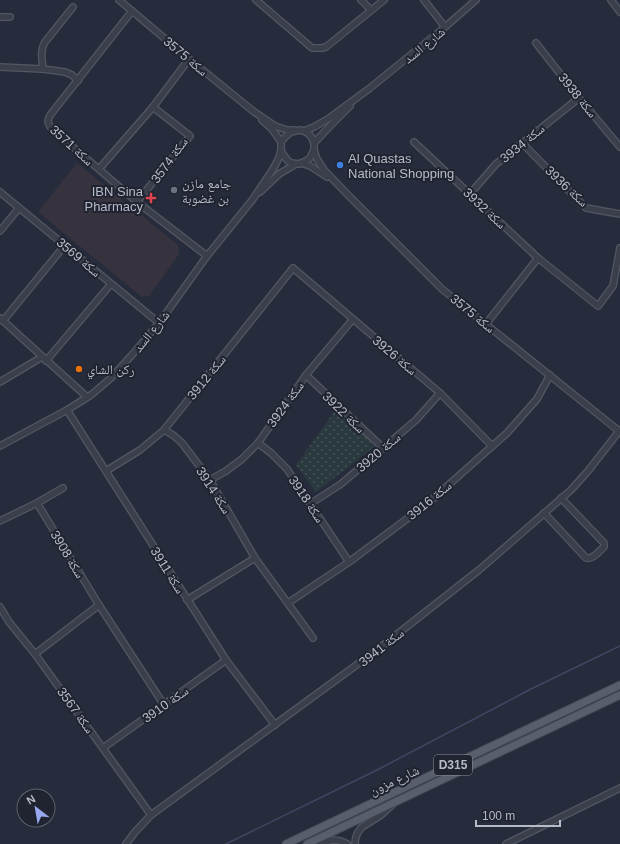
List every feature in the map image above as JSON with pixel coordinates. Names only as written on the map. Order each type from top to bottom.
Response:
[{"type":"main road","name":"شارع مزون","points":[[286,844],[620,685]]},
{"type":"main road","name":"شارع مزون","points":[[307,844],[620,695]]},
{"type":"street","name":"سكة 3575","points":[[119,0],[253,111],[272,129],[281,142]]},
{"type":"street","points":[[256,0],[312,48],[326,47],[384,0]]},
{"type":"street","points":[[361,0],[371,10]]},
{"type":"street","points":[[424,0],[445,27]]},
{"type":"street","name":"شارع السد","points":[[304,131],[328,119],[370,88],[476,0]]},
{"type":"street","points":[[610,0],[620,12]]},
{"type":"street","points":[[43,69],[41,53],[42,47],[73,7]]},
{"type":"street","name":"سكة 3571","points":[[132,11],[51,114],[47,122],[52,129],[137,202],[207,256]]},
{"type":"street","points":[[0,17],[10,17]]},
{"type":"street","name":"سكة 3938","points":[[536,43],[620,147]]},
{"type":"street","points":[[99,169],[153,107],[189,59]]},
{"type":"street","points":[[0,67],[43,69],[65,72],[72,75],[78,81]]},
{"type":"street","name":"شارع السد","points":[[314,143],[330,125],[370,88]]},
{"type":"street","name":"سكة 3934","points":[[469,194],[496,164],[579,98]]},
{"type":"street","name":"سكة 3574","points":[[137,202],[190,136],[153,107]]},
{"type":"street","name":"سكة 3575","points":[[253,111],[275,126],[287,130],[296,130]]},
{"type":"street","points":[[296,130],[304,131],[309,134],[314,143],[314,150],[310,158],[299,164],[288,161],[282,153],[281,142],[287,134],[291,132],[296,130]]},
{"type":"street","name":"سكة 3932","points":[[414,142],[538,258],[598,306],[612,286],[620,249]]},
{"type":"street","name":"سكة 3936","points":[[522,143],[586,208],[620,214]]},
{"type":"street","name":"شارع السد","points":[[0,446],[87,398],[111,378],[159,323],[207,256],[253,198],[273,169],[279,158],[281,149]]},
{"type":"street","name":"سكة 3575","points":[[314,150],[317,159],[324,170],[442,289],[620,430]]},
{"type":"street","name":"سكة 3575","points":[[299,164],[310,166],[337,184]]},
{"type":"street","name":"شارع السد","points":[[253,198],[279,174],[299,164]]},
{"type":"street","name":"سكة 3569","points":[[0,192],[159,323]]},
{"type":"street","points":[[0,231],[19,208]]},
{"type":"street","points":[[65,245],[2,320],[87,398]]},
{"type":"street","points":[[486,324],[538,258]]},
{"type":"street","name":"سكة 3926","points":[[293,268],[440,393],[492,446]]},
{"type":"street","name":"سكة 3912","points":[[106,472],[140,450],[164,430],[293,268]]},
{"type":"street","points":[[0,382],[44,359],[111,284]]},
{"type":"street","name":"سكة 3924","points":[[210,480],[226,471],[242,459],[258,443],[306,375],[353,319]]},
{"type":"street","name":"سكة 3922","points":[[306,375],[383,448]]},
{"type":"street","name":"سكة 3916","points":[[288,603],[349,562],[427,504],[507,433],[536,399],[550,375]]},
{"type":"street","name":"سكة 3920","points":[[310,504],[341,484],[416,420],[440,393]]},
{"type":"street","name":"سكة 3911","points":[[67,410],[226,660],[275,725]]},
{"type":"street","name":"سكة 3914","points":[[164,430],[173,435],[182,443],[210,480],[255,558],[313,638]]},
{"type":"street","name":"سكة 3941","points":[[126,844],[150,815],[388,642],[479,570],[571,490],[620,430]]},
{"type":"street","name":"سكة 3918","points":[[258,443],[287,469],[349,562]]},
{"type":"street","points":[[0,521],[64,488]]},
{"type":"street","points":[[544,513],[586,558],[592,557],[604,547],[604,543],[560,498]]},
{"type":"street","name":"سكة 3908","points":[[37,503],[99,605],[164,705]]},
{"type":"street","points":[[187,600],[255,558]]},
{"type":"street","points":[[35,654],[99,605]]},
{"type":"street","name":"سكة 3567","points":[[0,607],[9,622],[35,654],[150,815]]},
{"type":"street","name":"سكة 3910","points":[[103,748],[226,660]]},
{"type":"street","points":[[506,844],[620,788]]},
{"type":"street","points":[[355,844],[356,836],[362,827],[386,812],[394,802]]},
{"type":"street","points":[[319,844],[333,840],[341,840],[347,844]]},
{"type":"shaded area","points":[[77,163],[178,245],[179,254],[149,296],[142,297],[38,212]]},
{"type":"shaded area","points":[[334,412],[358,427],[374,447],[316,492],[296,465]]},
{"type":"waterway","points":[[226,844],[377,770],[531,689],[620,646]]},
{"type":"place","name":"Al Quastas National Shopping","points":[[340,165]]},
{"type":"place","name":"جامع مازن بن غضوبة","points":[[174,190]]},
{"type":"place","name":"IBN Sina Pharmacy","points":[[151,198]]},
{"type":"place","name":"ركن الشاي","points":[[79,369]]}]
